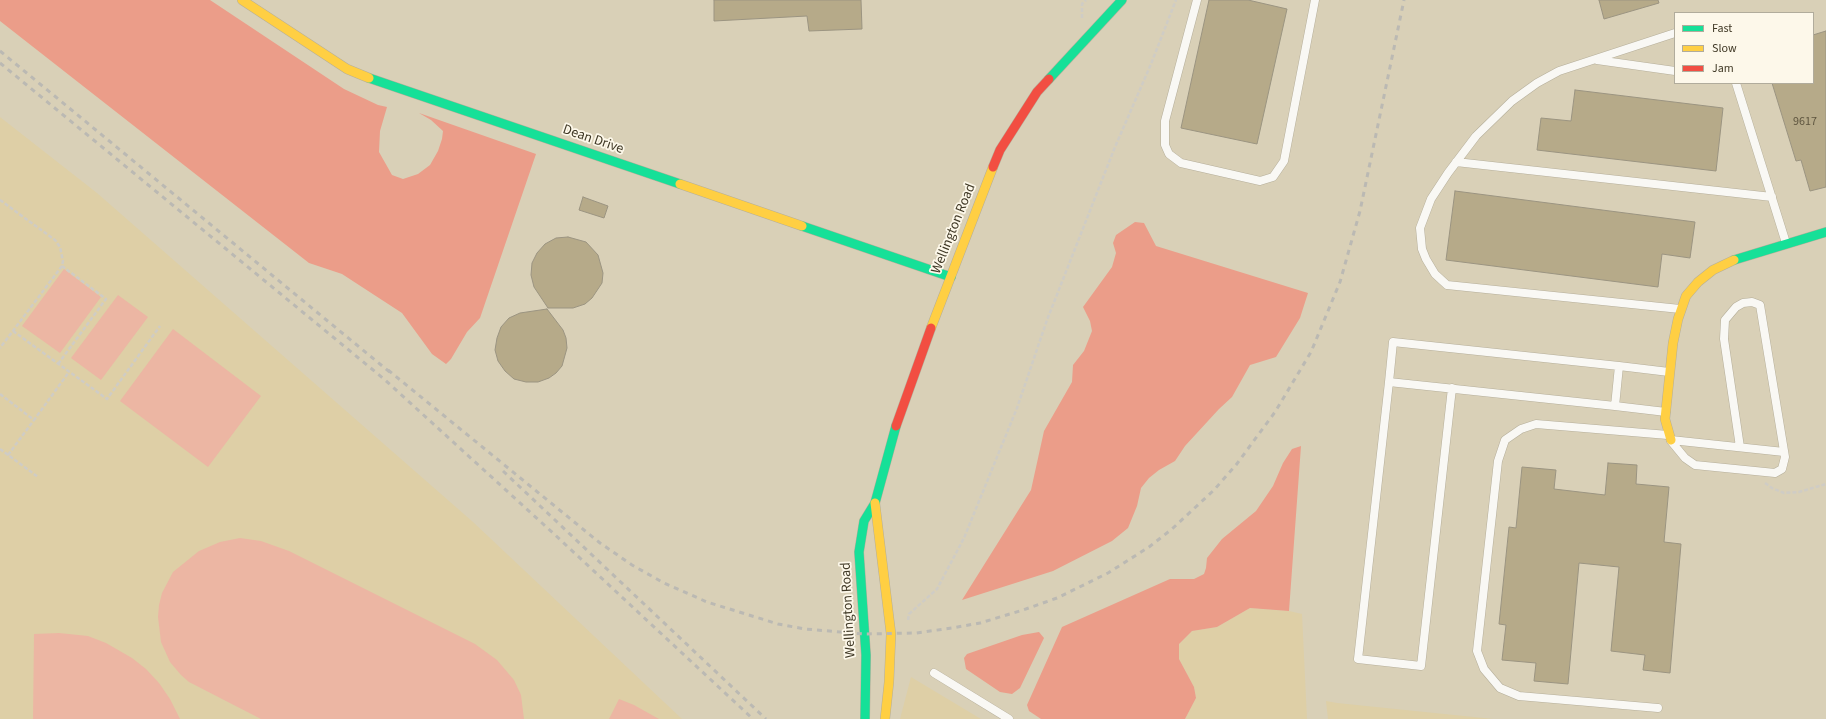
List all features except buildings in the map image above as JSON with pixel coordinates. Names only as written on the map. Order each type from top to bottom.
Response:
[{"type":"street","name":"Dean Drive","points":[[242,0],[347,69],[365,77],[951,277]]},
{"type":"street","name":"Wellington Road","points":[[865,719],[866,655],[859,552],[864,521],[875,503],[893,436],[926,342],[1000,150],[1037,92],[1122,0]]},
{"type":"street","points":[[1670,438],[1665,419],[1673,343],[1686,296],[1698,282],[1714,270],[1730,261],[1826,232]]},
{"type":"street","name":"Wellington Road","points":[[875,503],[890,634],[889,682],[885,719]]},
{"type":"lane","points":[[1197,0],[1165,121],[1165,145],[1169,154],[1181,163],[1260,181],[1273,177],[1284,161],[1314,0]]},
{"type":"lane","points":[[1674,33],[1559,72],[1537,83],[1512,101],[1476,136],[1456,162],[1431,199],[1420,228],[1422,249],[1426,259],[1435,274],[1447,286],[1681,310]]},
{"type":"lane","points":[[1595,59],[1674,71]]},
{"type":"lane","points":[[1736,84],[1786,244]]},
{"type":"lane","points":[[1456,162],[1772,197]]},
{"type":"lane","points":[[1670,438],[1685,458],[1695,465],[1774,473],[1782,469],[1784,464],[1784,452],[1760,305],[1752,302],[1743,303],[1736,307],[1725,320],[1724,339],[1740,447]]},
{"type":"lane","points":[[1452,388],[1421,666],[1358,659],[1393,342],[1670,372]]},
{"type":"lane","points":[[1615,406],[1619,366]]},
{"type":"lane","points":[[1389,382],[1666,412]]},
{"type":"lane","points":[[1658,708],[1519,696],[1500,688],[1484,669],[1477,651],[1498,461],[1505,440],[1521,429],[1536,424],[1784,452]]},
{"type":"lane","points":[[934,673],[1009,719]]},
{"type":"path","points":[[908,622],[909,614],[937,589],[964,538],[1017,408],[1047,320],[1115,147],[1151,64],[1176,0]]},
{"type":"path","points":[[0,200],[55,240],[63,255],[62,266],[0,348]]},
{"type":"path","points":[[58,364],[106,299],[62,266]]},
{"type":"path","points":[[13,331],[108,399],[160,326]]},
{"type":"path","points":[[8,455],[69,372]]},
{"type":"path","points":[[0,394],[34,420]]},
{"type":"path","points":[[0,449],[38,477]]},
{"type":"path","points":[[1763,482],[1784,493],[1799,492],[1826,484]]},
{"type":"shaded area","points":[[0,0],[210,0],[344,89],[378,105],[387,107],[380,131],[379,152],[392,175],[403,179],[418,174],[430,165],[438,151],[442,139],[443,131],[431,120],[419,113],[536,154],[480,318],[467,332],[451,359],[446,364],[432,354],[402,313],[342,274],[309,263],[0,21]]},
{"type":"shaded area","points":[[0,117],[97,193],[473,522],[682,719],[0,719]]},
{"type":"shaded area","points":[[1135,222],[1144,223],[1156,246],[1308,293],[1300,318],[1276,357],[1250,365],[1232,397],[1185,446],[1175,461],[1159,470],[1149,478],[1141,488],[1137,506],[1128,528],[1112,541],[1053,571],[962,600],[1031,490],[1044,431],[1072,382],[1073,365],[1084,351],[1092,331],[1090,321],[1083,307],[1112,267],[1116,253],[1113,243],[1116,235]]},
{"type":"shaded area","points":[[64,269],[101,297],[60,353],[22,326]]},
{"type":"shaded area","points":[[118,295],[148,317],[101,380],[71,358]]},
{"type":"shaded area","points":[[173,329],[261,396],[208,467],[120,401]]},
{"type":"shaded area","points":[[1301,446],[1289,611],[1250,608],[1217,627],[1192,631],[1179,644],[1179,659],[1194,687],[1196,698],[1185,719],[1041,719],[1029,711],[1027,705],[1062,627],[1170,579],[1194,579],[1204,574],[1207,558],[1222,539],[1256,511],[1273,486],[1283,463],[1292,449]]},
{"type":"shaded area","points":[[240,538],[261,541],[289,551],[475,644],[497,660],[514,680],[521,695],[524,719],[261,719],[189,682],[170,662],[161,642],[158,617],[162,593],[173,572],[199,551],[220,542]]},
{"type":"shaded area","points":[[1250,608],[1289,611],[1302,614],[1307,719],[1185,719],[1196,698],[1194,687],[1179,659],[1179,644],[1192,631],[1217,627]]},
{"type":"shaded area","points":[[1039,632],[1044,638],[1020,688],[1012,694],[1000,692],[966,669],[964,658],[967,654],[1022,635]]},
{"type":"shaded area","points":[[59,633],[88,636],[106,643],[132,658],[146,669],[159,683],[170,699],[180,719],[33,719],[34,634]]},
{"type":"shaded area","points":[[911,677],[981,719],[900,719]]},
{"type":"shaded area","points":[[619,699],[634,705],[659,719],[609,719]]},
{"type":"shaded area","points":[[1326,701],[1337,703],[1493,719],[1328,719]]},
{"type":"railway","points":[[388,370],[600,543],[632,565],[664,583],[707,602],[778,624],[805,629],[864,634],[916,633],[980,623],[1057,598],[1108,573],[1149,547],[1172,529],[1214,490],[1236,465],[1275,412],[1311,352],[1340,282],[1360,211],[1404,0]]},
{"type":"railway","points":[[0,51],[392,374]]},
{"type":"railway","points":[[0,63],[384,379],[553,533],[753,719]]},
{"type":"railway","points":[[503,471],[766,719]]},
{"type":"traffic: fast","points":[[1049,79],[1122,0]]},
{"type":"traffic: fast","points":[[369,78],[680,184]]},
{"type":"traffic: fast","points":[[802,226],[951,277]]},
{"type":"traffic: fast","points":[[1734,260],[1826,232]]},
{"type":"traffic: fast","points":[[865,719],[866,655],[859,552],[864,521],[875,503],[896,426]]},
{"type":"traffic: slow","points":[[242,0],[347,69],[369,78]]},
{"type":"traffic: slow","points":[[931,328],[993,167]]},
{"type":"traffic: slow","points":[[680,184],[802,226]]},
{"type":"traffic: slow","points":[[1671,440],[1665,419],[1673,343],[1678,319],[1686,296],[1698,282],[1713,270],[1734,260]]},
{"type":"traffic: slow","points":[[875,503],[891,634],[889,682],[885,719]]},
{"type":"traffic: jam","points":[[993,167],[1000,150],[1037,92],[1049,79]]},
{"type":"traffic: jam","points":[[896,426],[931,328]]}]
